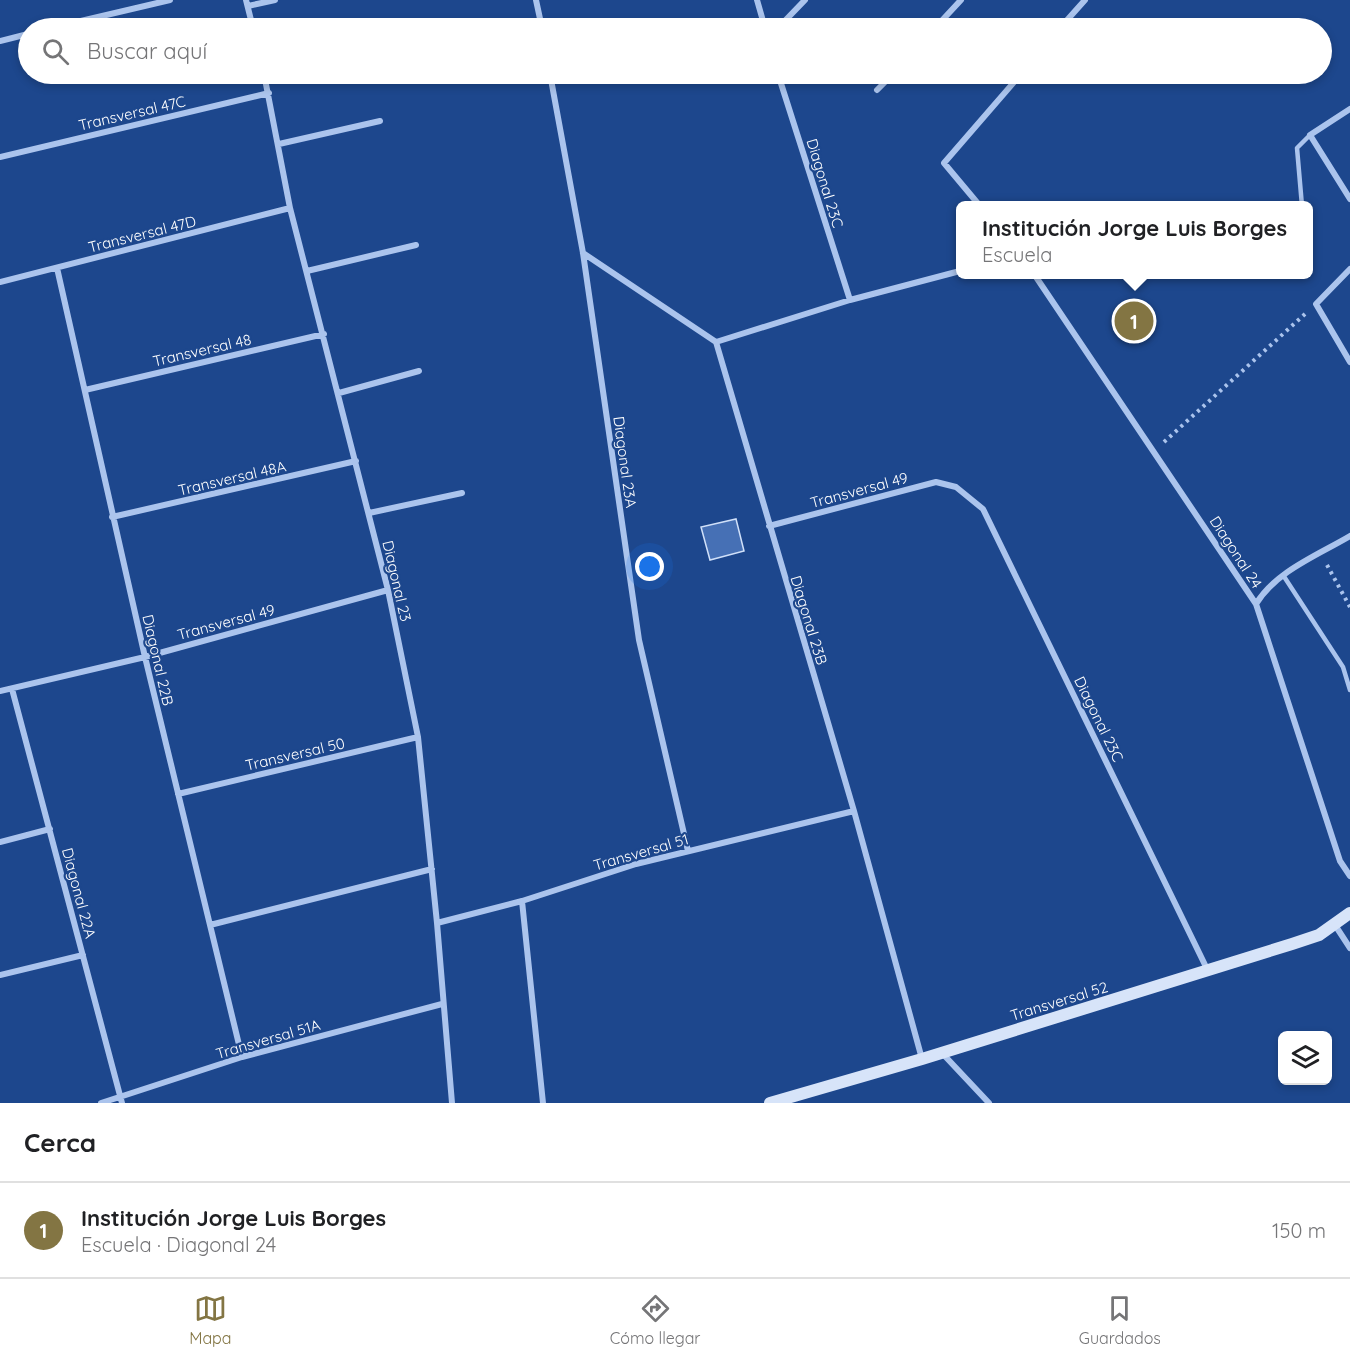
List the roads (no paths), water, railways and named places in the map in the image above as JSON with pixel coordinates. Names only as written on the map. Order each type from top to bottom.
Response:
[{"type":"street","points":[[94,18],[170,0]]},
{"type":"street","points":[[251,18],[247,3],[275,0]]},
{"type":"street","points":[[536,0],[540,18]]},
{"type":"street","points":[[757,0],[762,18]]},
{"type":"street","points":[[788,18],[805,0]]},
{"type":"street","points":[[944,18],[961,0]]},
{"type":"street","points":[[1069,18],[1085,0]]},
{"type":"street","points":[[0,41],[18,36]]},
{"type":"street","name":"Diagonal 23","points":[[267,84],[290,208],[388,590],[417,737],[432,869],[452,1103]]},
{"type":"street","name":"Diagonal 23A","points":[[552,84],[583,254],[639,640],[688,851]]},
{"type":"street","name":"Diagonal 23C","points":[[781,84],[850,300]]},
{"type":"street","points":[[877,90],[883,84]]},
{"type":"street","points":[[976,201],[944,163],[1012,84]]},
{"type":"street","name":"Transversal 47C","points":[[0,157],[269,93]]},
{"type":"street","points":[[1350,109],[1310,135],[1350,199]]},
{"type":"street","points":[[279,144],[380,121]]},
{"type":"street","name":"Transversal 47D","points":[[0,282],[290,208]]},
{"type":"street","points":[[307,271],[416,245]]},
{"type":"street","points":[[583,254],[716,342],[850,300],[956,272]]},
{"type":"street","name":"Diagonal 22B","points":[[57,268],[112,517],[242,1057]]},
{"type":"street","points":[[1350,269],[1316,304],[1350,362]]},
{"type":"street","name":"Diagonal 24","points":[[1037,279],[1155,450],[1256,604],[1340,861],[1350,876]]},
{"type":"street","name":"Transversal 48","points":[[85,390],[324,334]]},
{"type":"street","name":"Diagonal 23B","points":[[716,342],[854,811],[922,1059]]},
{"type":"street","points":[[339,393],[419,372]]},
{"type":"street","name":"Transversal 48A","points":[[112,517],[356,461]]},
{"type":"street","name":"Transversal 49","points":[[769,526],[936,482],[956,486]]},
{"type":"street","name":"Diagonal 23C","points":[[956,486],[983,509],[1208,971]]},
{"type":"street","points":[[369,513],[462,493]]},
{"type":"street","points":[[1256,604],[1269,586],[1283,575],[1350,536]]},
{"type":"street","name":"Transversal 49","points":[[0,691],[145,657],[388,590]]},
{"type":"street","name":"Diagonal 22A","points":[[12,688],[121,1100]]},
{"type":"street","name":"Transversal 50","points":[[178,794],[417,737]]},
{"type":"street","name":"Transversal 51","points":[[437,923],[522,901],[636,864],[854,811]]},
{"type":"street","points":[[0,842],[50,829]]},
{"type":"street","points":[[210,925],[432,869]]},
{"type":"street","points":[[522,901],[543,1103]]},
{"type":"street","name":"Transversal 52","points":[[770,1103],[922,1059],[1319,935],[1335,926],[1350,913]]},
{"type":"street","points":[[1335,926],[1350,948]]},
{"type":"street","points":[[0,975],[83,956]]},
{"type":"street","name":"Transversal 51A","points":[[101,1103],[121,1100],[242,1057],[442,1004]]},
{"type":"street","points":[[942,1052],[989,1103]]},
{"type":"lane","points":[[1302,201],[1297,148],[1310,135]]},
{"type":"lane","points":[[1283,575],[1343,667],[1350,690]]},
{"type":"place","name":"Institución Jorge Luis Borges","points":[[1134,321]]}]
